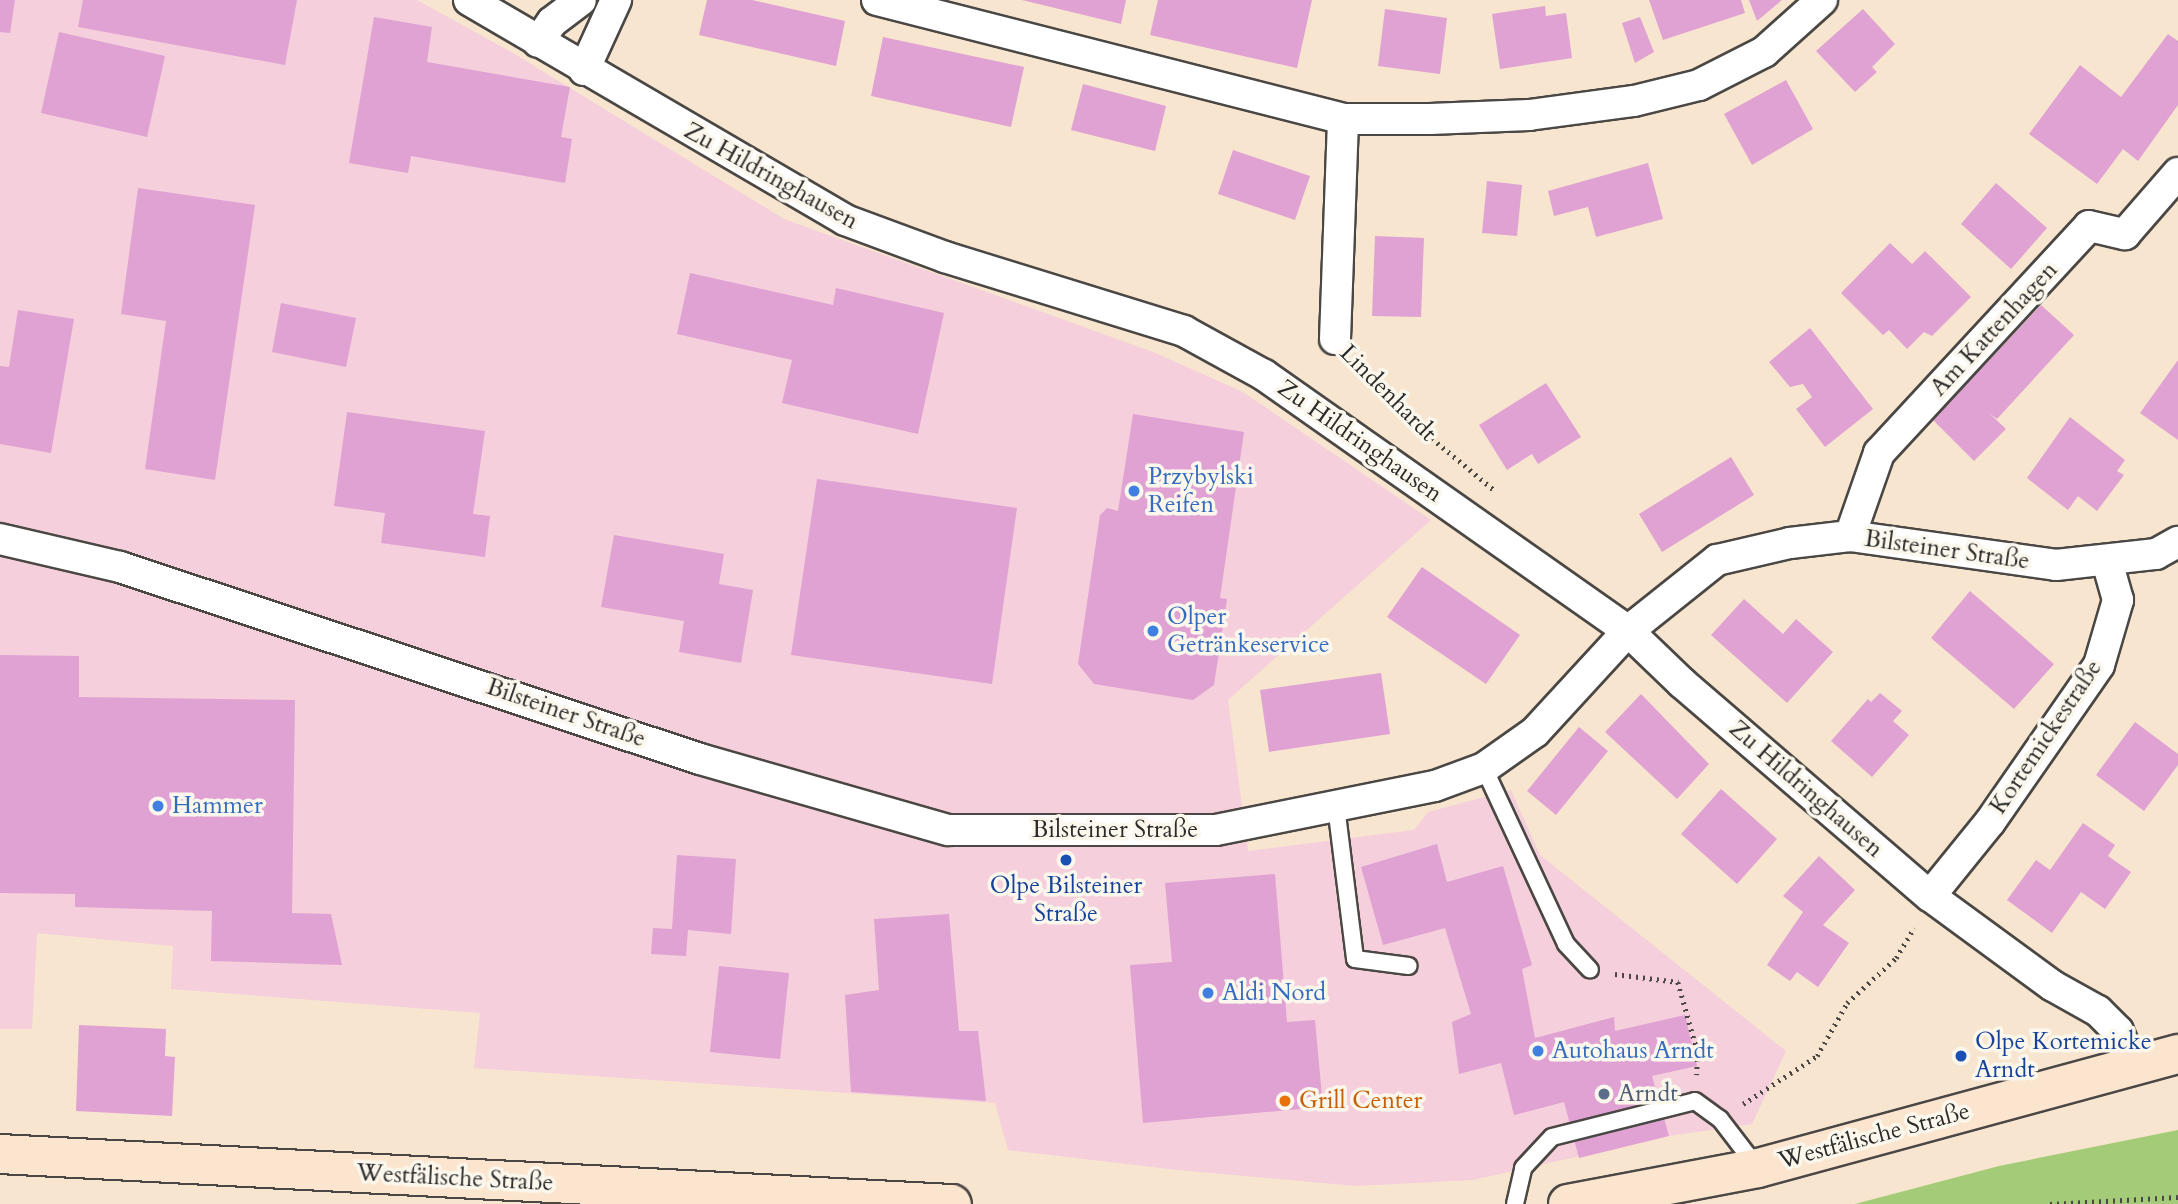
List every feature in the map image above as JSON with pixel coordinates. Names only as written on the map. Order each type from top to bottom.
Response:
[{"type":"street","name":"Zu Hildringhausen","points":[[469,0],[584,70],[845,220],[944,257],[1184,331],[1264,374],[1628,631],[1682,683],[1930,896],[2053,986],[2098,1011],[2118,1031],[2132,1066]]},
{"type":"street","points":[[538,41],[552,22],[581,0]]},
{"type":"street","points":[[584,70],[616,0]]},
{"type":"street","points":[[877,0],[1343,119],[1529,115],[1634,101],[1699,85],[1764,52],[1822,0]]},
{"type":"street","name":"Lindenhardt","points":[[1335,340],[1343,119]]},
{"type":"street","name":"Am Kattenhagen","points":[[1850,536],[1879,453],[2089,226],[2125,234],[2178,173]]},
{"type":"street","name":"Bilsteiner Straße","points":[[0,540],[120,567],[700,759],[948,830],[1216,830],[1435,786],[1485,768],[1535,732],[1628,631],[1717,560],[1790,543],[1850,536],[2056,565],[2156,554],[2178,542]]},
{"type":"street","name":"Kortemickestraße","points":[[1930,896],[1990,822],[2099,665],[2118,600],[2107,561]]},
{"type":"street","name":"Westfälische Straße","points":[[1567,1204],[1758,1168],[2178,1054]]},
{"type":"street","name":"Westfälische Straße","points":[[0,1154],[952,1204]]},
{"type":"lane","points":[[1485,768],[1560,932],[1590,970]]},
{"type":"lane","points":[[1336,806],[1355,959],[1409,966]]},
{"type":"lane","points":[[1514,1204],[1522,1168],[1552,1137],[1695,1101],[1720,1119],[1758,1168]]},
{"type":"path","name":"Lindenhardt","points":[[1335,340],[1405,416],[1498,493]]},
{"type":"path","points":[[1720,1119],[1817,1056],[1847,1003],[1896,958],[1914,928]]},
{"type":"path","points":[[1590,970],[1678,982],[1698,1054]]},
{"type":"path","points":[[2050,1204],[2178,1198]]},
{"type":"shaded area","points":[[0,0],[417,0],[513,53],[784,219],[1153,352],[1243,392],[1431,520],[1228,700],[1248,851],[1414,830],[1428,812],[1511,790],[1540,855],[1786,1051],[1752,1124],[1669,1136],[1473,1180],[1356,1186],[1178,1170],[1008,1150],[995,1103],[474,1068],[480,1013],[171,989],[173,946],[37,933],[32,1029],[0,1029]]},
{"type":"green space","points":[[2178,1130],[2178,1204],[1855,1204],[1999,1166]]},
{"type":"building","points":[[0,0],[15,0],[10,33],[0,32]]},
{"type":"building","points":[[83,0],[297,0],[285,65],[78,27]]},
{"type":"building","points":[[707,0],[752,0],[845,21],[836,66],[699,35]]},
{"type":"building","points":[[1022,0],[1126,0],[1121,24]]},
{"type":"building","points":[[1158,0],[1312,0],[1297,68],[1150,35]]},
{"type":"building","points":[[1649,0],[1741,0],[1745,13],[1663,40]]},
{"type":"building","points":[[1749,0],[1782,0],[1757,21]]},
{"type":"building","points":[[1545,6],[1546,16],[1566,13],[1572,58],[1500,69],[1492,14]]},
{"type":"building","points":[[1385,9],[1447,18],[1440,74],[1378,66]]},
{"type":"building","points":[[1863,9],[1895,44],[1872,67],[1877,72],[1855,92],[1816,51]]},
{"type":"building","points":[[374,17],[432,27],[427,62],[570,87],[561,137],[572,139],[565,183],[411,156],[408,173],[349,163]]},
{"type":"building","points":[[1640,17],[1654,52],[1635,63],[1622,23]]},
{"type":"building","points":[[59,32],[165,56],[147,137],[41,113]]},
{"type":"building","points":[[2168,34],[2178,41],[2178,105],[2138,161],[2123,149],[2097,184],[2029,134],[2080,65],[2121,97]]},
{"type":"building","points":[[883,37],[1024,67],[1011,127],[871,96]]},
{"type":"building","points":[[1786,80],[1813,129],[1752,165],[1724,114]]},
{"type":"building","points":[[1083,84],[1166,106],[1155,151],[1071,130]]},
{"type":"building","points":[[1233,150],[1310,176],[1295,220],[1218,194]]},
{"type":"building","points":[[1648,163],[1663,219],[1596,237],[1588,207],[1554,216],[1548,191]]},
{"type":"building","points":[[1487,181],[1522,185],[1517,236],[1482,233]]},
{"type":"building","points":[[1996,183],[2047,228],[2011,269],[1961,224]]},
{"type":"building","points":[[138,188],[255,205],[215,480],[145,469],[166,321],[121,314]]},
{"type":"building","points":[[1375,236],[1424,238],[1421,317],[1372,316]]},
{"type":"building","points":[[1890,243],[1912,264],[1925,251],[1971,297],[1932,336],[1924,332],[1907,349],[1889,330],[1883,335],[1841,293]]},
{"type":"building","points":[[690,273],[833,305],[836,288],[944,313],[918,434],[782,403],[792,360],[677,334]]},
{"type":"building","points":[[281,303],[356,318],[346,367],[272,352]]},
{"type":"building","points":[[2041,305],[2074,335],[1997,419],[1989,413],[2006,429],[1974,461],[1933,420]]},
{"type":"building","points":[[18,310],[74,319],[51,453],[0,444],[0,366],[9,367]]},
{"type":"building","points":[[1810,328],[1873,409],[1825,447],[1796,409],[1812,397],[1803,384],[1790,387],[1769,362]]},
{"type":"building","points":[[2178,360],[2178,440],[2140,413]]},
{"type":"building","points":[[1546,383],[1581,437],[1538,464],[1532,454],[1507,470],[1479,425]]},
{"type":"building","points":[[347,412],[485,431],[473,514],[490,516],[485,557],[381,543],[385,513],[334,506]]},
{"type":"building","points":[[1133,414],[1244,432],[1220,598],[1227,599],[1214,685],[1193,700],[1094,684],[1078,664],[1100,515],[1107,508],[1118,511]]},
{"type":"building","points":[[2070,417],[2125,460],[2117,471],[2124,475],[2097,511],[2078,496],[2068,510],[2027,478]]},
{"type":"building","points":[[1731,457],[1754,495],[1662,552],[1639,514]]},
{"type":"building","points":[[817,479],[1017,508],[992,684],[791,655]]},
{"type":"building","points":[[614,535],[724,554],[719,584],[753,590],[741,663],[679,652],[684,621],[601,607]]},
{"type":"building","points":[[1422,567],[1520,635],[1486,684],[1387,617]]},
{"type":"building","points":[[1970,591],[2054,664],[2014,709],[1931,638]]},
{"type":"building","points":[[1744,599],[1783,634],[1796,619],[1833,652],[1787,703],[1711,635]]},
{"type":"building","points":[[0,655],[79,656],[79,697],[295,700],[292,913],[331,914],[342,965],[211,961],[212,911],[75,907],[75,894],[0,893]]},
{"type":"building","points":[[1381,673],[1390,734],[1269,752],[1260,690]]},
{"type":"building","points":[[1880,693],[1902,711],[1893,721],[1909,735],[1872,777],[1831,741],[1868,699],[1871,702]]},
{"type":"building","points":[[1641,694],[1709,764],[1677,799],[1605,732]]},
{"type":"building","points":[[2135,722],[2178,754],[2178,765],[2144,811],[2096,775]]},
{"type":"building","points":[[1579,727],[1608,751],[1556,815],[1527,791]]},
{"type":"building","points":[[1721,789],[1777,839],[1737,884],[1681,834]]},
{"type":"building","points":[[2083,823],[2115,845],[2108,856],[2131,872],[2105,909],[2081,892],[2052,933],[2007,900],[2036,860],[2050,870]]},
{"type":"building","points":[[1437,844],[1447,882],[1503,866],[1532,965],[1522,969],[1535,1038],[1614,1017],[1615,1031],[1685,1015],[1697,1066],[1652,1076],[1669,1136],[1579,1158],[1564,1102],[1514,1115],[1501,1063],[1459,1074],[1452,1022],[1471,1014],[1445,928],[1383,945],[1361,867]]},
{"type":"building","points":[[677,855],[736,859],[731,934],[688,930],[686,956],[651,954],[653,928],[672,929]]},
{"type":"building","points":[[1819,856],[1855,890],[1823,925],[1849,943],[1818,987],[1797,972],[1790,981],[1767,965],[1803,912],[1783,896]]},
{"type":"building","name":"Aldi Nord","points":[[1275,874],[1287,1022],[1315,1020],[1323,1107],[1143,1123],[1130,965],[1172,962],[1165,883]]},
{"type":"building","points":[[949,914],[959,1031],[978,1031],[986,1101],[851,1092],[845,995],[879,990],[874,919]]},
{"type":"building","points":[[719,966],[789,973],[780,1059],[710,1052]]},
{"type":"building","points":[[79,1025],[166,1029],[165,1056],[175,1057],[172,1116],[76,1111]]},
{"type":"place","name":"Przybylski Reifen","points":[[1134,491]]},
{"type":"place","name":"Olper Getränkeservice","points":[[1153,631]]},
{"type":"place","name":"Hammer","points":[[158,806]]},
{"type":"place","name":"Olpe Bilsteiner Straße","points":[[1066,860]]},
{"type":"place","name":"Aldi Nord","points":[[1208,993]]},
{"type":"place","name":"Autohaus Arndt","points":[[1538,1051]]},
{"type":"place","name":"Olpe Kortemicke Arndt","points":[[1961,1056]]},
{"type":"place","name":"Arndt","points":[[1604,1094]]},
{"type":"place","name":"Grill Center","points":[[1285,1101]]}]
